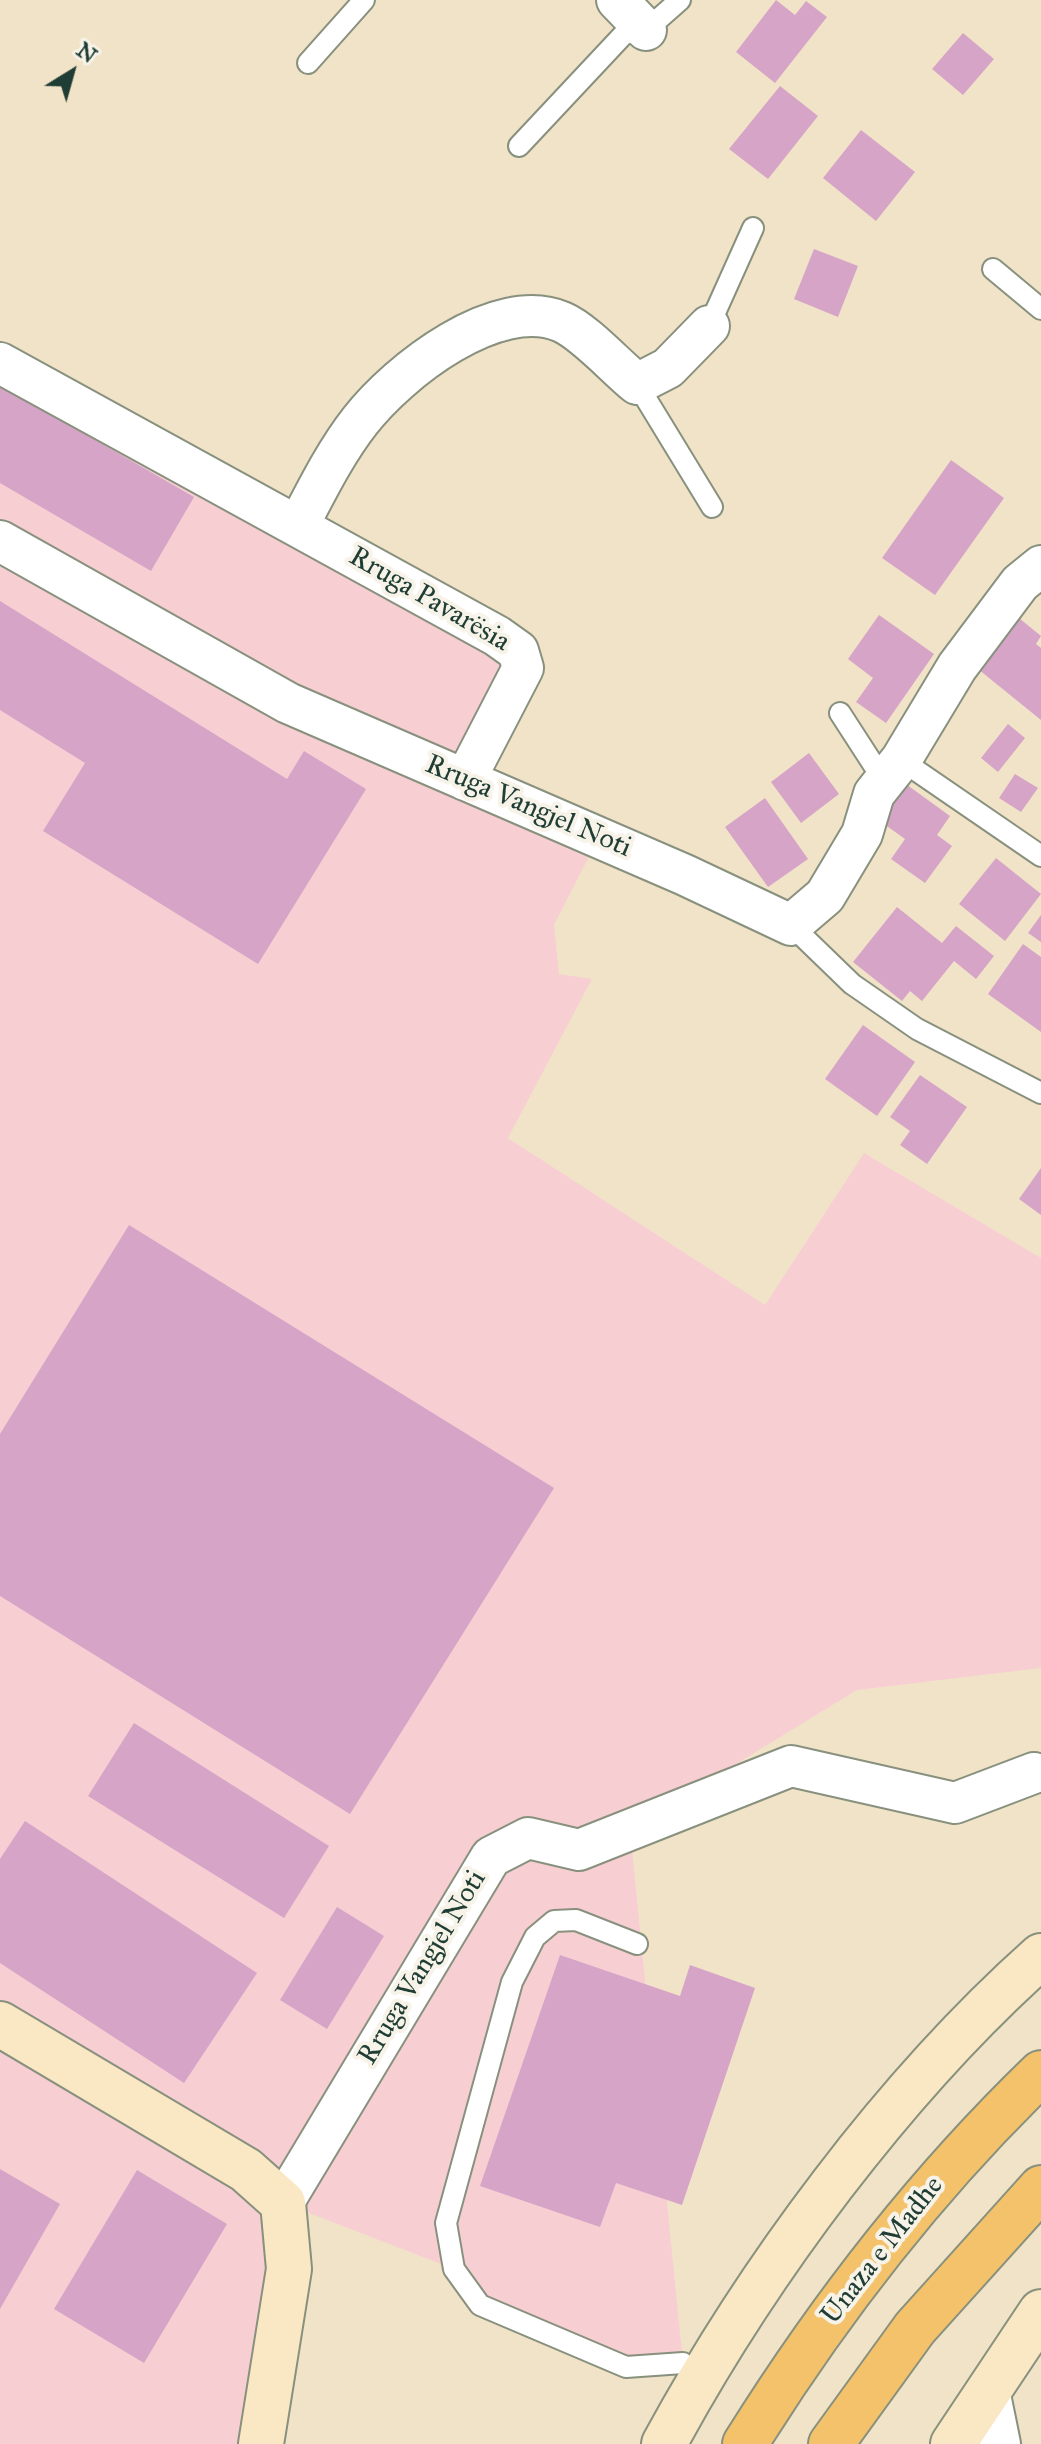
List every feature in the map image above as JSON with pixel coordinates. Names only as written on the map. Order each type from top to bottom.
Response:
[{"type":"highway","name":"Unaza e Madhe","points":[[745,2444],[810,2344],[886,2241],[928,2191],[1041,2073]]},
{"type":"highway","points":[[831,2444],[915,2328],[1041,2188]]},
{"type":"main road","points":[[664,2444],[785,2250],[845,2172],[919,2081],[987,2006],[1041,1956]]},
{"type":"main road","points":[[0,2024],[246,2170],[283,2203],[289,2269],[261,2444]]},
{"type":"main road","points":[[953,2444],[1041,2312]]},
{"type":"street","points":[[617,0],[646,30]]},
{"type":"street","points":[[298,526],[333,459],[362,419],[424,362],[458,338],[493,322],[533,315],[563,323],[637,384],[668,368],[709,326]]},
{"type":"street","name":"Rruga Pavarësia","points":[[0,363],[497,636],[518,651],[523,668],[465,780]]},
{"type":"street","name":"Rruga Vangjel Noti","points":[[0,541],[288,703],[685,875],[791,925]]},
{"type":"street","points":[[791,925],[825,896],[862,834],[874,794],[893,770],[957,667],[1020,583],[1041,566]]},
{"type":"street","name":"Rruga Vangjel Noti","points":[[283,2203],[491,1857],[528,1838],[579,1850],[791,1766],[955,1803],[1037,1773]]},
{"type":"street","points":[[989,2390],[1000,2444]]},
{"type":"lane","points":[[308,63],[364,0]]},
{"type":"lane","points":[[519,146],[624,34],[646,30],[680,0]]},
{"type":"lane","points":[[709,326],[753,228]]},
{"type":"lane","points":[[993,269],[1041,309]]},
{"type":"lane","points":[[637,384],[712,507]]},
{"type":"lane","points":[[840,713],[893,770],[1041,856]]},
{"type":"lane","name":"Rruga Vangjel Noti","points":[[791,925],[852,984],[917,1029],[1041,1093]]},
{"type":"lane","points":[[637,1944],[576,1920],[554,1921],[535,1937],[512,1982],[446,2223],[454,2269],[480,2305],[626,2367],[683,2363]]},
{"type":"shaded area","points":[[0,363],[518,651],[465,780],[599,837],[554,925],[559,974],[592,979],[508,1138],[765,1305],[864,1153],[1041,1258],[1041,1668],[857,1690],[630,1829],[683,2363],[626,2367],[480,2305],[454,2269],[283,2203],[245,2444],[0,2444]]},
{"type":"building","points":[[776,0],[795,15],[806,1],[827,17],[775,83],[736,52]]},
{"type":"building","points":[[963,33],[994,59],[963,95],[932,69]]},
{"type":"building","points":[[780,86],[818,116],[768,179],[729,149]]},
{"type":"building","points":[[861,130],[915,172],[876,221],[823,178]]},
{"type":"building","points":[[814,249],[858,266],[838,317],[794,299]]},
{"type":"building","points":[[0,385],[194,497],[151,571],[0,483]]},
{"type":"building","points":[[951,460],[1004,498],[935,595],[882,558]]},
{"type":"building","points":[[0,601],[287,779],[304,751],[366,789],[258,964],[43,831],[85,763],[0,710]]},
{"type":"building","points":[[879,615],[934,654],[886,723],[856,702],[873,678],[848,659]]},
{"type":"building","points":[[1019,618],[1041,636],[1036,644],[1041,648],[1041,720],[978,669]]},
{"type":"building","points":[[1008,724],[1025,738],[998,772],[981,758]]},
{"type":"building","points":[[809,753],[839,794],[801,823],[771,782]]},
{"type":"building","points":[[1015,774],[1038,788],[1021,812],[999,798]]},
{"type":"building","points":[[903,782],[950,816],[937,835],[952,846],[925,883],[891,859],[905,839],[877,819]]},
{"type":"building","points":[[765,798],[808,859],[768,887],[725,827]]},
{"type":"building","points":[[996,858],[1041,894],[1005,941],[959,904]]},
{"type":"building","points":[[897,907],[942,943],[956,926],[994,956],[976,979],[954,961],[922,1001],[910,991],[902,1001],[853,962]]},
{"type":"building","points":[[1041,915],[1041,942],[1028,933]]},
{"type":"building","points":[[1023,944],[1041,957],[1041,1032],[988,994]]},
{"type":"building","points":[[863,1025],[915,1062],[877,1116],[825,1079]]},
{"type":"building","points":[[920,1075],[967,1107],[927,1164],[900,1145],[910,1131],[890,1117]]},
{"type":"building","points":[[1041,1168],[1041,1215],[1019,1199]]},
{"type":"building","points":[[129,1225],[554,1488],[350,1814],[0,1596],[0,1434]]},
{"type":"building","points":[[134,1723],[329,1846],[284,1918],[88,1796]]},
{"type":"building","points":[[25,1821],[257,1973],[184,2083],[0,1963],[0,1859]]},
{"type":"building","points":[[337,1907],[384,1936],[327,2029],[280,2000]]},
{"type":"building","points":[[560,1955],[680,1996],[690,1965],[755,1988],[682,2205],[616,2183],[600,2227],[480,2186]]},
{"type":"building","points":[[0,2169],[60,2204],[0,2309]]},
{"type":"building","points":[[137,2170],[227,2224],[144,2363],[54,2309]]}]
